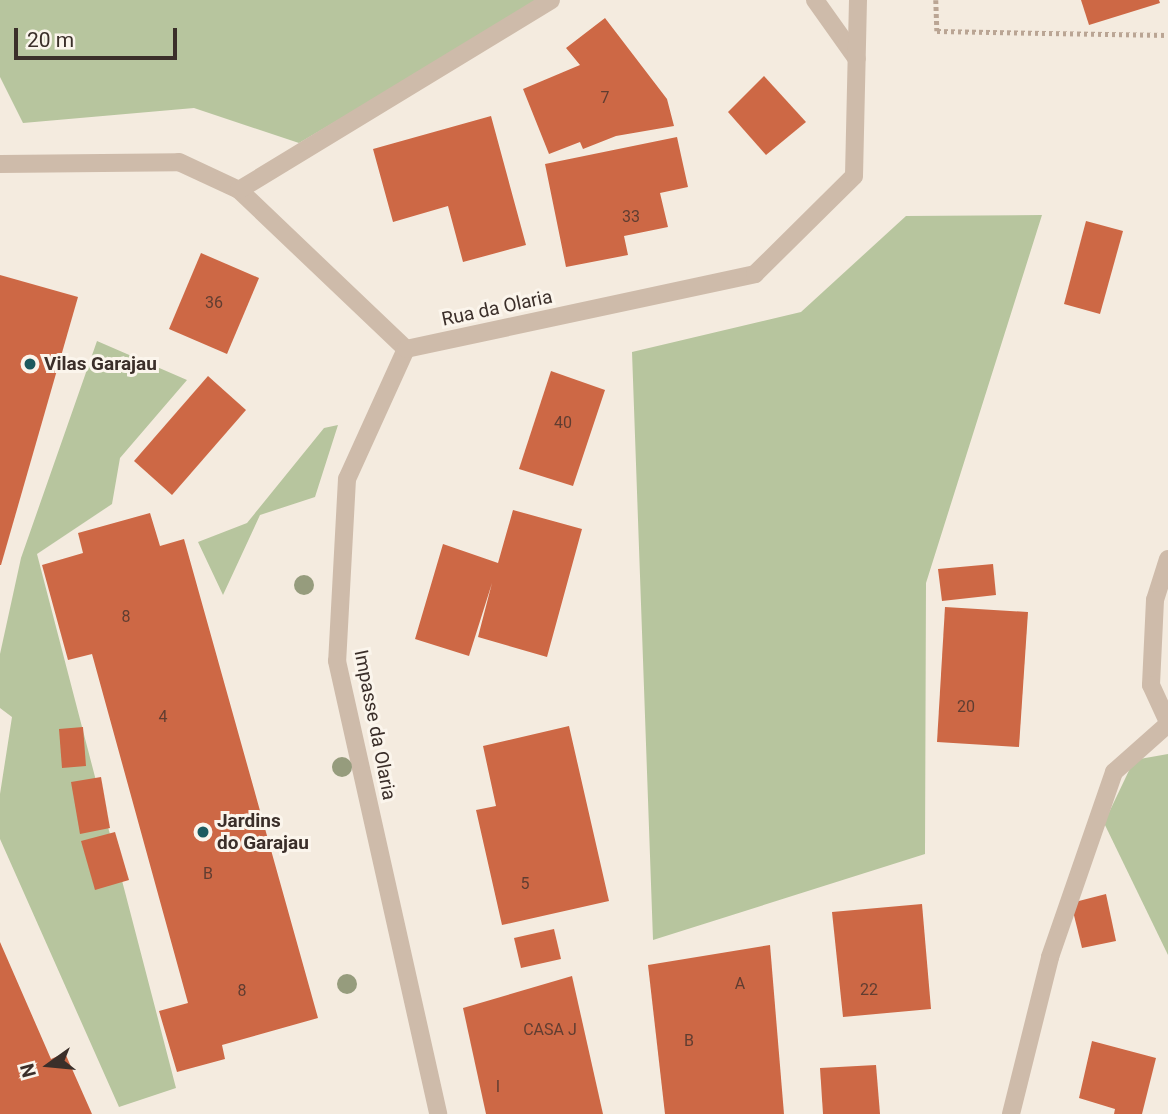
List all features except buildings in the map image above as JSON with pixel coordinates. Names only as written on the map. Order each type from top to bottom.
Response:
[{"type":"street","points":[[239,190],[551,0]]},
{"type":"street","points":[[815,0],[857,60]]},
{"type":"street","name":"Rua da Olaria","points":[[406,349],[755,274],[854,176],[858,0]]},
{"type":"street","points":[[0,164],[179,162],[239,190],[406,349]]},
{"type":"street","name":"Impasse da Olaria","points":[[406,349],[347,479],[337,661],[438,1114]]},
{"type":"street","points":[[1011,1114],[1050,957],[1114,772],[1168,723],[1151,685],[1155,600],[1168,559]]},
{"type":"path","points":[[936,0],[937,32],[1168,35]]},
{"type":"green space","points":[[0,0],[542,0],[299,143],[194,108],[23,123],[0,77]]},
{"type":"green space","points":[[1042,215],[926,583],[925,854],[653,940],[632,352],[801,312],[906,216]]},
{"type":"green space","points":[[97,341],[187,380],[120,458],[112,504],[37,554],[176,1088],[119,1107],[0,839],[0,794],[12,717],[0,708],[0,654],[21,558]]},
{"type":"green space","points":[[338,425],[315,497],[260,515],[223,595],[198,542],[247,523],[324,428]]},
{"type":"green space","points":[[1168,754],[1168,955],[1104,823],[1134,760]]},
{"type":"place","name":"Vilas Garajau","points":[[30,364]]},
{"type":"place","name":"Jardins do Garajau","points":[[203,832]]}]
